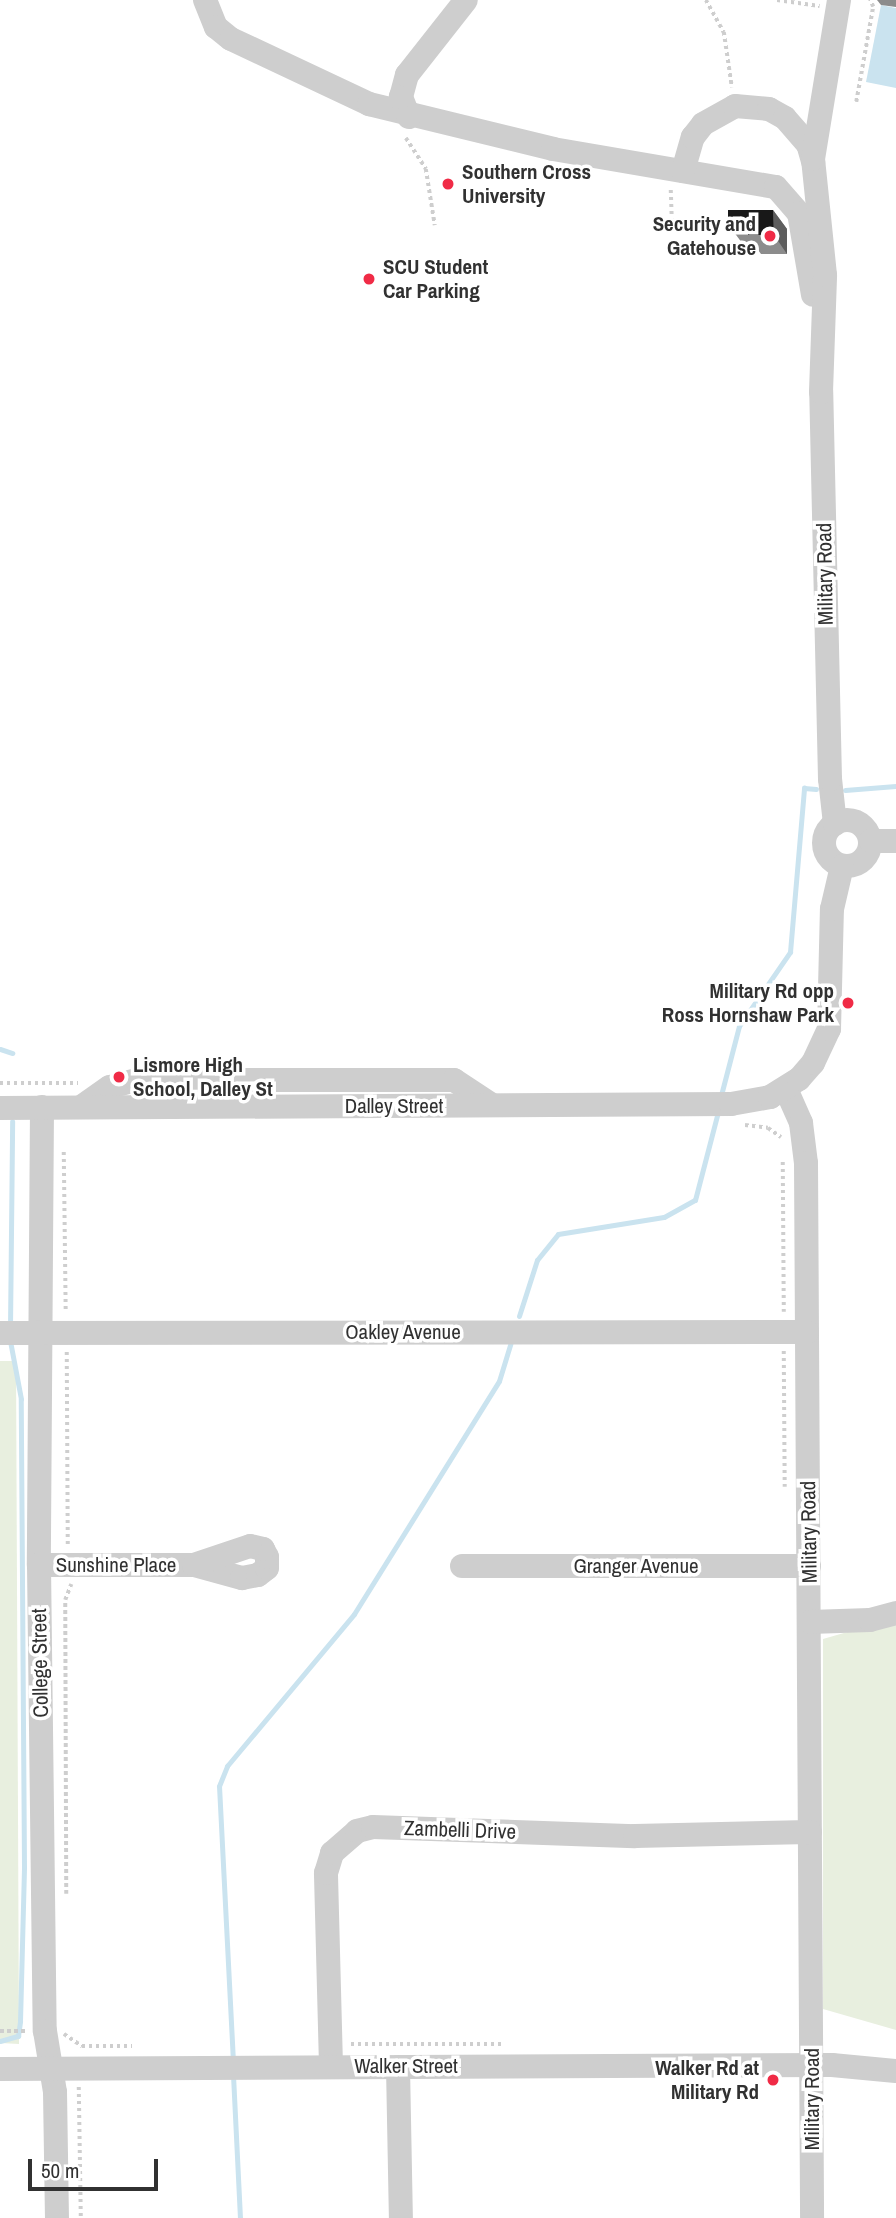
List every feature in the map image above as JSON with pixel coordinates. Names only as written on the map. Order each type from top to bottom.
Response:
[{"type":"street","points":[[205,0],[216,27],[231,39],[369,104],[409,117],[553,149],[797,192],[806,189],[813,159],[835,4]]},
{"type":"street","points":[[409,117],[401,97],[407,75],[466,0]]},
{"type":"street","points":[[683,171],[693,137],[703,124],[735,106],[769,109],[785,118],[808,144],[813,159],[825,275],[820,323]]},
{"type":"street","points":[[776,187],[799,214],[820,323]]},
{"type":"street","name":"Military Road","points":[[820,323],[830,779],[835,824]]},
{"type":"street","points":[[842,866],[825,851],[825,836],[835,824],[848,820],[861,824],[871,841]]},
{"type":"street","points":[[871,841],[896,841]]},
{"type":"street","points":[[842,866],[863,861],[871,841]]},
{"type":"street","points":[[786,1089],[813,1063],[829,1029],[832,909],[842,866]]},
{"type":"street","name":"Military Road","points":[[786,1089],[801,1123],[806,1163],[812,2218]]},
{"type":"street","name":"Dalley Street","points":[[16,1108],[719,1104],[786,1089]]},
{"type":"street","name":"College Street","points":[[16,1108],[15,1333],[39,1565],[45,2031],[55,2092],[57,2218]]},
{"type":"street","name":"Oakley Avenue","points":[[15,1333],[807,1332]]},
{"type":"street","name":"Sunshine Place","points":[[39,1565],[194,1565]]},
{"type":"street","name":"Granger Avenue","points":[[462,1566],[809,1566]]},
{"type":"street","points":[[810,1622],[870,1620],[896,1613]]},
{"type":"street","name":"Zambelli Drive","points":[[336,2055],[327,1873],[332,1853],[357,1831],[373,1827],[635,1836],[810,1832]]},
{"type":"street","name":"Walker Street","points":[[0,2069],[244,2066],[336,2055],[398,2067],[811,2066],[896,2071]]},
{"type":"street","points":[[398,2067],[401,2218]]},
{"type":"path","points":[[706,0],[724,32],[735,106]]},
{"type":"path","points":[[777,0],[835,4]]},
{"type":"path","points":[[856,102],[873,7],[870,0]]},
{"type":"path","points":[[745,1125],[778,1132],[784,1145]]},
{"type":"path","points":[[64,1140],[68,1317]]},
{"type":"path","points":[[783,1153],[784,1316]]},
{"type":"path","points":[[784,1349],[785,1490]]},
{"type":"path","points":[[68,1350],[65,1540],[71,1551]]},
{"type":"path","points":[[66,1898],[65,1600],[71,1578]]},
{"type":"path","points":[[66,2021],[66,2034]]},
{"type":"path","points":[[0,2031],[15,2030]]},
{"type":"path","points":[[57,2034],[66,2034],[82,2046],[134,2046]]},
{"type":"path","points":[[336,2055],[515,2044]]},
{"type":"path","points":[[79,2085],[81,2218]]},
{"type":"green space","points":[[0,1361],[16,1361],[19,2044],[0,2043]]},
{"type":"green space","points":[[896,1618],[896,2030],[823,2009],[823,1639]]},
{"type":"water","points":[[881,5],[896,8],[896,88],[866,82]]},
{"type":"building","points":[[728,210],[773,210],[774,235],[748,235],[748,224],[728,224]]},
{"type":"waterway","points":[[845,790],[896,786]]},
{"type":"waterway","points":[[720,1099],[739,1026],[790,952],[804,788],[816,789]]},
{"type":"waterway","points":[[0,1049],[12,1053]]},
{"type":"waterway","points":[[519,1316],[537,1260],[558,1234],[664,1217],[695,1200],[718,1112]]},
{"type":"waterway","points":[[10,1328],[12,1121]]},
{"type":"waterway","points":[[0,2041],[18,2036],[24,1867],[21,1399],[10,1341]]},
{"type":"waterway","points":[[233,2062],[219,1786],[227,1766],[354,1614],[499,1381],[510,1344]]},
{"type":"waterway","points":[[233,2075],[240,2218]]},
{"type":"place","name":"Southern Cross University","points":[[448,184]]},
{"type":"place","name":"Security and Gatehouse","points":[[770,236]]},
{"type":"place","name":"SCU Student Car Parking","points":[[369,279]]},
{"type":"place","name":"Military Rd opp Ross Hornshaw Park","points":[[848,1003]]},
{"type":"place","name":"Lismore High School, Dalley St","points":[[119,1077]]},
{"type":"place","name":"Walker Rd at Military Rd","points":[[773,2080]]}]
